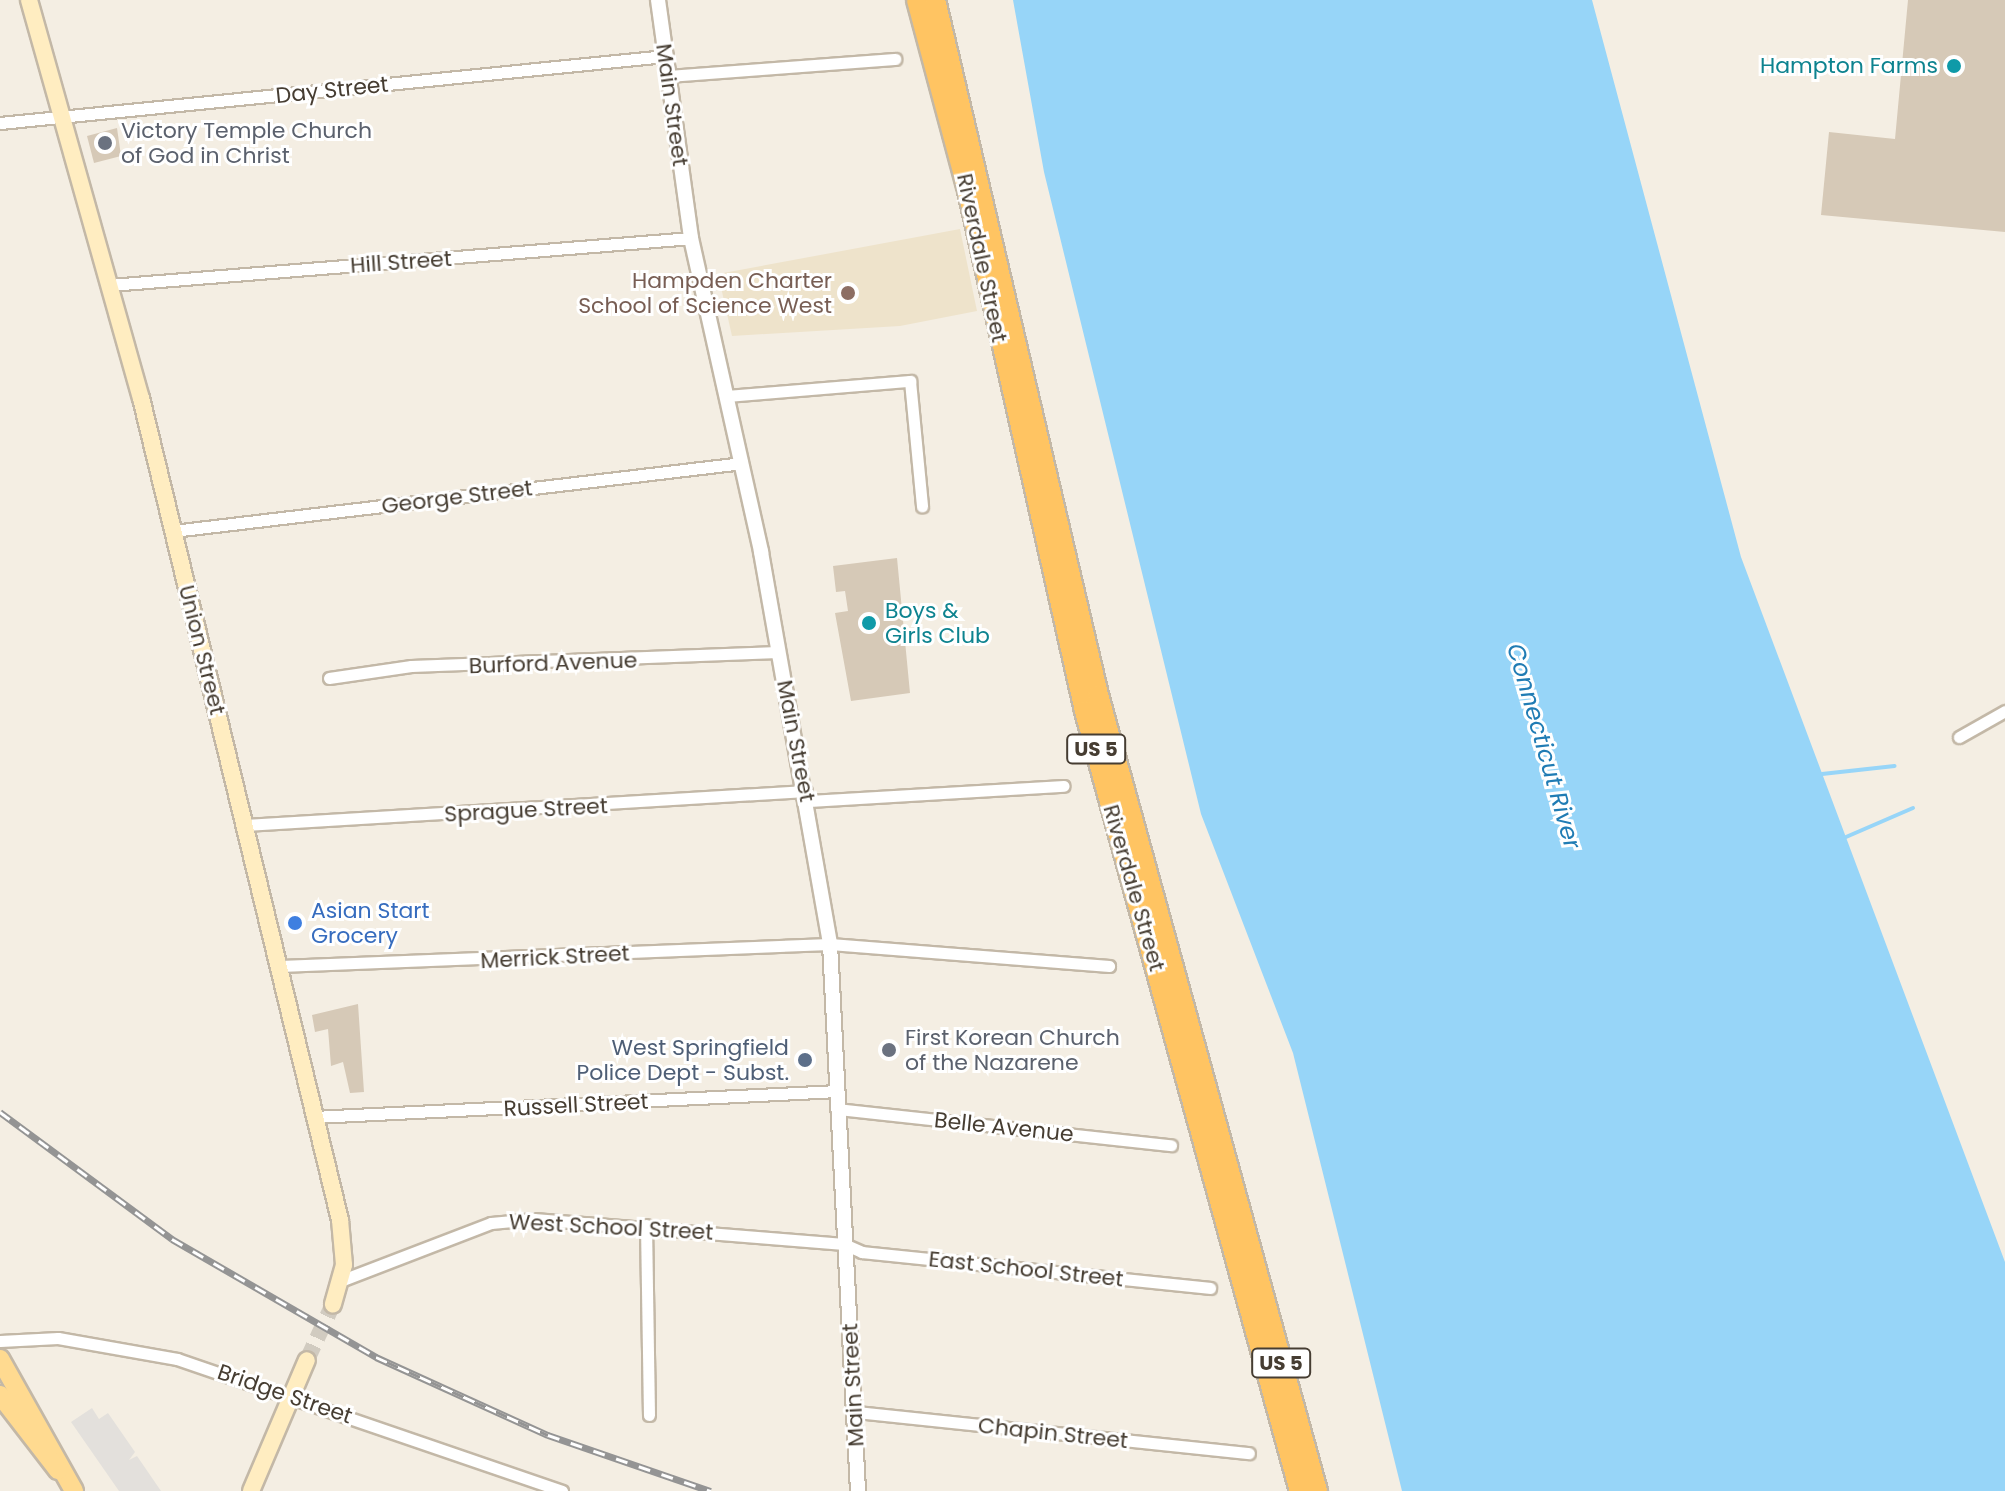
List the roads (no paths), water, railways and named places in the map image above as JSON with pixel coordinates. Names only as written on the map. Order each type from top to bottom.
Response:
[{"type":"highway","name":"Riverdale Street","points":[[917,0],[967,186],[1085,711],[1300,1491]]},
{"type":"highway","name":"Riverdale Street","points":[[935,0],[1098,695],[1317,1491]]},
{"type":"main road","name":"Union Street","points":[[29,0],[110,285],[280,966],[342,1236],[340,1281],[333,1304]]},
{"type":"main road","points":[[0,1359],[46,1431],[70,1484]]},
{"type":"main road","points":[[251,1491],[307,1360]]},
{"type":"main road","points":[[0,1395],[70,1484]]},
{"type":"street","name":"Main Street","points":[[658,0],[691,238],[742,463],[807,796],[830,944],[844,1244],[857,1412],[858,1491]]},
{"type":"street","name":"Day Street","points":[[0,123],[665,56]]},
{"type":"street","points":[[667,76],[895,59]]},
{"type":"street","name":"Hill Street","points":[[110,285],[691,238]]},
{"type":"street","points":[[726,396],[910,381],[922,506]]},
{"type":"street","name":"George Street","points":[[173,531],[742,463]]},
{"type":"street","name":"Burford Avenue","points":[[329,678],[411,666],[778,652]]},
{"type":"street","points":[[1959,737],[2005,711]]},
{"type":"street","name":"Sprague Street","points":[[245,825],[1064,786]]},
{"type":"street","name":"Merrick Street","points":[[280,966],[830,944],[1109,966]]},
{"type":"street","name":"Russell Street","points":[[314,1117],[838,1091]]},
{"type":"street","name":"Belle Avenue","points":[[837,1109],[1171,1145]]},
{"type":"street","name":"West School Street","points":[[340,1281],[499,1221],[646,1225],[844,1244]]},
{"type":"street","points":[[646,1225],[649,1415]]},
{"type":"street","name":"East School Street","points":[[844,1244],[862,1252],[1210,1288]]},
{"type":"street","name":"Bridge Street","points":[[0,1341],[58,1338],[137,1351],[292,1396],[562,1491]]},
{"type":"street","name":"Chapin Street","points":[[857,1412],[1249,1453]]},
{"type":"water","name":"Connecticut River","points":[[1013,0],[1592,0],[1741,557],[2005,1262],[2005,1491],[1402,1491],[1293,1053],[1201,814],[1044,172]]},
{"type":"waterway","points":[[1822,774],[1895,766]]},
{"type":"waterway","points":[[1846,837],[1913,808]]},
{"type":"tunnel","points":[[307,1360],[333,1304]]},
{"type":"railway","points":[[0,1112],[172,1239],[376,1357],[548,1435],[711,1491]]},
{"type":"place","name":"Hampton Farms","points":[[1954,66]]},
{"type":"place","name":"Victory Temple Church of God in Christ","points":[[105,143]]},
{"type":"place","name":"Hampden Charter School of Science West","points":[[848,293]]},
{"type":"place","name":"Boys & Girls Club","points":[[869,623]]},
{"type":"place","name":"Asian Start Grocery","points":[[295,923]]},
{"type":"place","name":"First Korean Church of the Nazarene","points":[[889,1050]]},
{"type":"place","name":"West Springfield Police Dept - Subst.","points":[[805,1060]]}]
